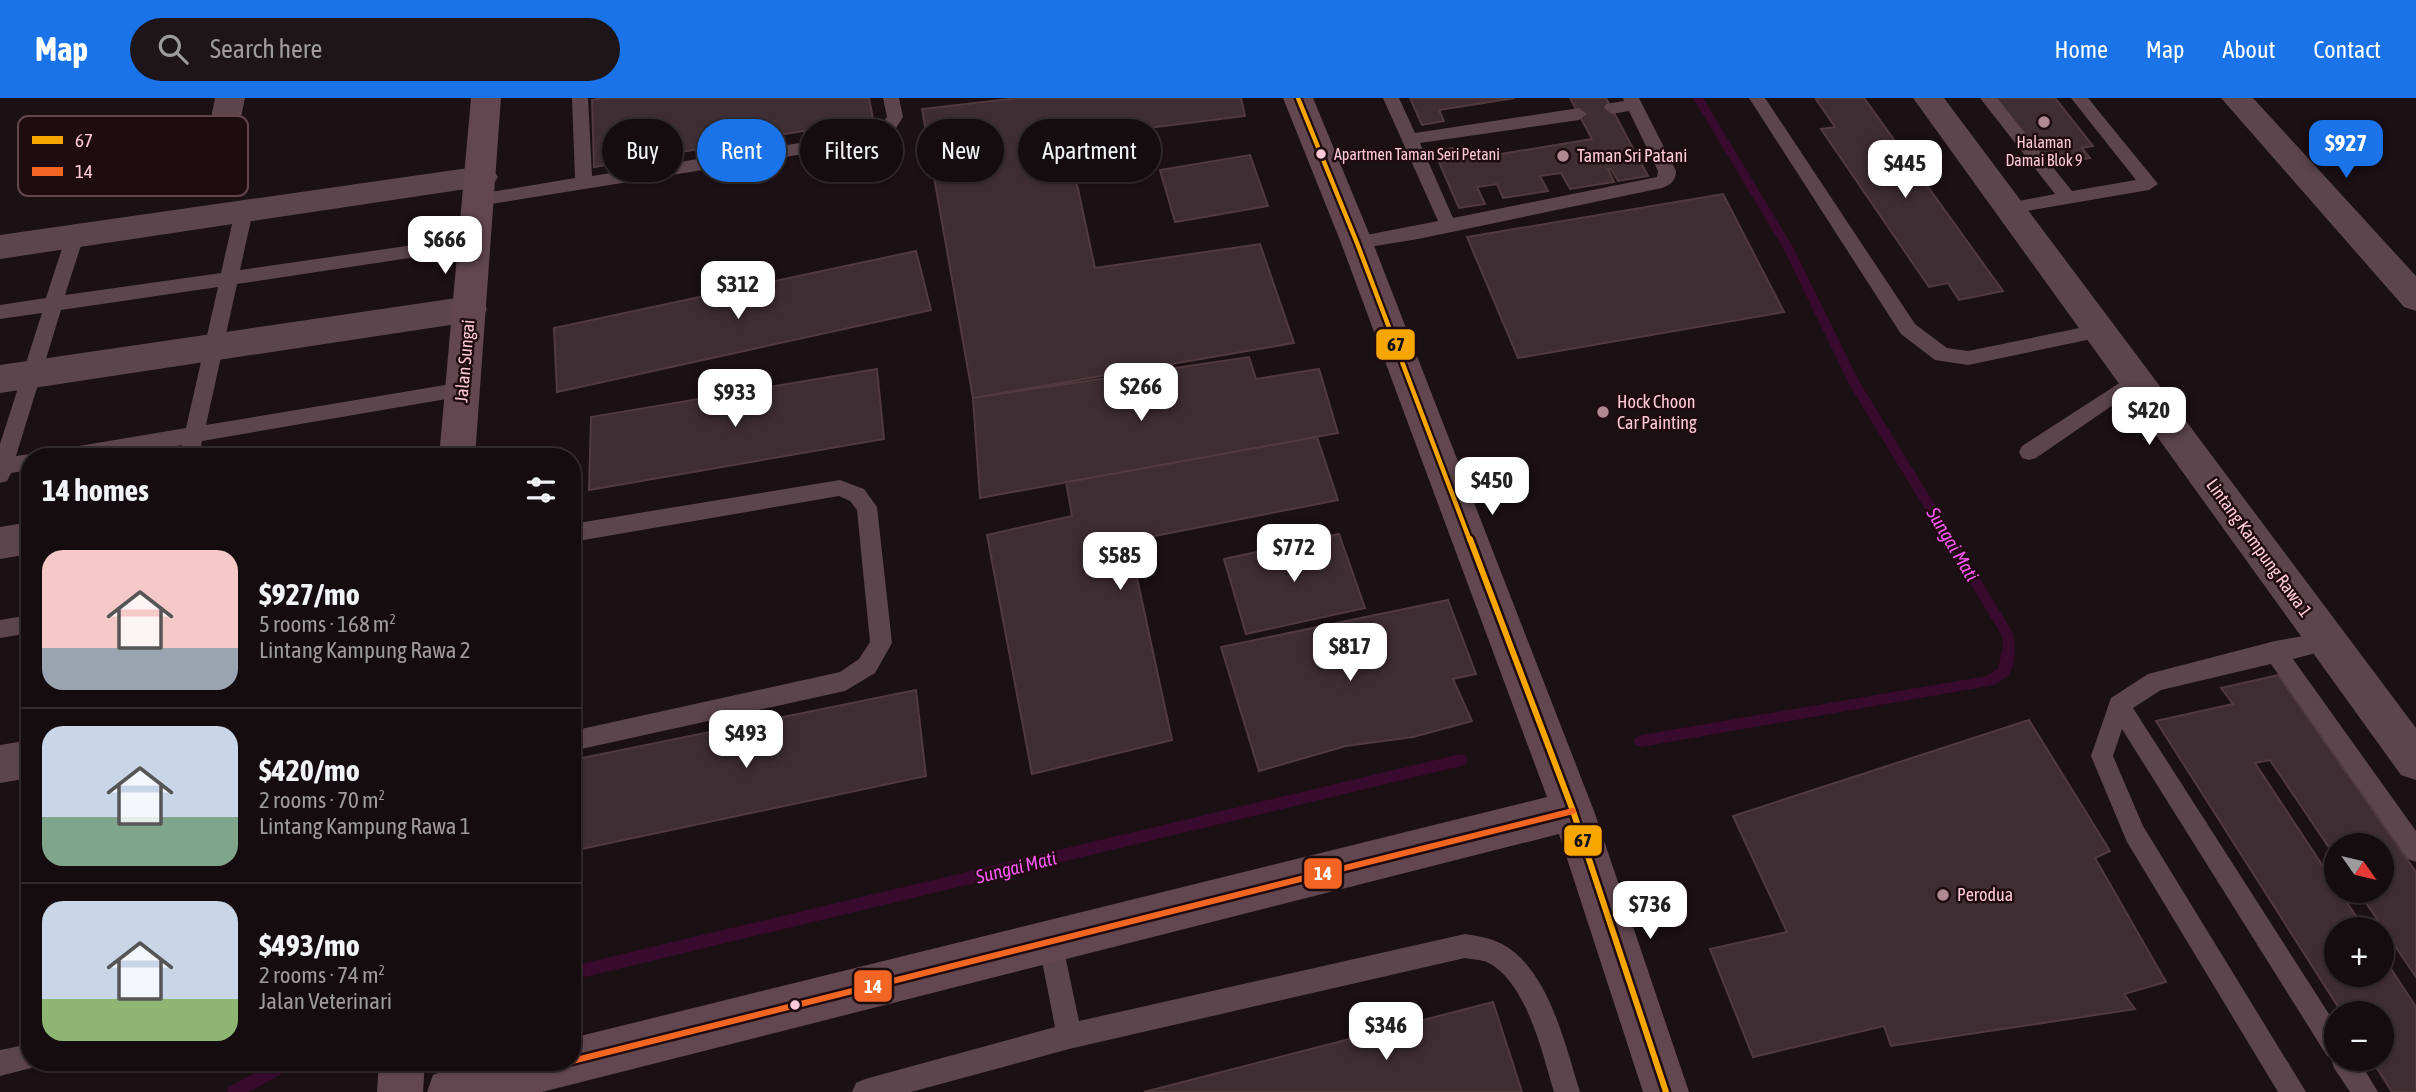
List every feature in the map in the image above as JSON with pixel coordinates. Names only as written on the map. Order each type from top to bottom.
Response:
[{"type":"street","points":[[226,116],[230,98]]},
{"type":"street","name":"Jalan Sungai","points":[[458,448],[486,98]]},
{"type":"street","points":[[1298,98],[1357,243],[1573,811],[1666,1092]]},
{"type":"street","name":"Lintang Kampung Rawa 1","points":[[1928,98],[2416,761]]},
{"type":"street","points":[[2236,98],[2416,298]]},
{"type":"street","points":[[0,247],[244,211],[480,188]]},
{"type":"street","points":[[16,377],[470,310]]},
{"type":"street","points":[[0,543],[21,540]]},
{"type":"street","points":[[0,764],[21,760]]},
{"type":"street","points":[[581,1059],[1573,811]]},
{"type":"street","points":[[450,1092],[534,1071]]},
{"type":"lane","points":[[580,98],[584,181]]},
{"type":"lane","points":[[480,188],[584,181],[872,137],[887,129],[895,117],[891,98]]},
{"type":"lane","points":[[1391,98],[1448,225]]},
{"type":"lane","points":[[1757,98],[1908,329],[1942,355],[1968,358],[2099,331]]},
{"type":"lane","points":[[1988,98],[2068,198]]},
{"type":"lane","points":[[2009,208],[2149,184],[2079,98]]},
{"type":"lane","points":[[1357,243],[1418,233],[1662,182],[1667,177],[1667,171],[1633,101],[1612,108]]},
{"type":"lane","points":[[1411,139],[1579,114]]},
{"type":"lane","points":[[191,448],[244,211]]},
{"type":"lane","points":[[21,465],[1,471],[16,377],[53,305],[75,236]]},
{"type":"lane","points":[[0,312],[475,242]]},
{"type":"lane","points":[[2029,453],[2135,380]]},
{"type":"lane","points":[[115,448],[463,390]]},
{"type":"lane","points":[[581,531],[840,488],[857,495],[867,507],[881,643],[867,666],[845,681],[581,739]]},
{"type":"lane","points":[[0,629],[21,626]]},
{"type":"lane","points":[[2293,1092],[2136,834],[2102,756],[2119,705],[2156,681],[2275,651],[2327,641]]},
{"type":"lane","points":[[2275,651],[2416,851]]},
{"type":"lane","points":[[2119,705],[2324,1028]]},
{"type":"lane","points":[[1050,941],[1069,1036]]},
{"type":"lane","points":[[865,1092],[1069,1036],[1465,946],[1494,953],[1522,977],[1538,1006],[1567,1092]]},
{"type":"lane","points":[[0,1063],[21,1059]]},
{"type":"lane","points":[[2351,1071],[2365,1092]]},
{"type":"building","points":[[869,98],[873,119],[800,119],[800,132],[786,134],[786,119],[697,119],[697,149],[683,152],[683,119],[602,119],[602,166],[594,167],[592,100]]},
{"type":"building","points":[[1018,98],[1241,98],[1245,116],[1161,126],[1161,119],[1018,119],[1018,182],[1076,182],[1095,268],[1260,244],[1294,343],[973,398],[935,182],[1004,182],[1004,119],[924,119],[922,109]]},
{"type":"building","points":[[1410,98],[1515,98],[1439,110],[1444,121],[1422,125]]},
{"type":"building","name":"Taman Sri Patani","points":[[1570,98],[1606,98],[1648,176],[1618,181],[1611,169],[1608,169],[1614,182],[1570,189],[1561,173],[1540,176],[1548,191],[1503,198],[1497,184],[1477,187],[1485,204],[1459,208],[1434,151],[1453,148],[1458,161],[1592,139]]},
{"type":"building","points":[[1815,98],[1864,98],[2003,291],[1959,300],[1948,283],[1929,287],[1821,129],[1835,127]]},
{"type":"building","name":"Halaman Damai Blok 9","points":[[1996,98],[2055,98],[2093,146],[2082,148],[2090,158],[2048,165]]},
{"type":"building","points":[[1250,155],[1268,206],[1175,222],[1161,170]]},
{"type":"building","points":[[1723,194],[1784,312],[1518,358],[1467,237]]},
{"type":"building","points":[[916,251],[931,310],[557,392],[554,328]]},
{"type":"building","points":[[1249,357],[1256,379],[1319,369],[1338,433],[980,498],[973,398]]},
{"type":"building","points":[[877,369],[884,439],[589,490],[591,417]]},
{"type":"building","points":[[1317,437],[1338,500],[1129,541],[1172,740],[1032,774],[987,535],[1072,516],[1066,482]]},
{"type":"building","points":[[1339,534],[1365,608],[1246,634],[1224,559]]},
{"type":"building","points":[[1448,600],[1476,674],[1453,679],[1472,721],[1413,737],[1346,746],[1259,771],[1221,647]]},
{"type":"building","points":[[2278,675],[2389,833],[2324,833],[2324,840],[2270,760],[2255,763],[2324,868],[2324,903],[2347,903],[2357,917],[2324,917],[2324,985],[2156,721],[2233,704],[2221,688]]},
{"type":"building","points":[[916,690],[926,776],[581,849],[581,758]]},
{"type":"building","name":"Perodua","points":[[2029,720],[2110,851],[2095,858],[2166,982],[2124,994],[2135,1009],[1891,1046],[1884,1026],[1753,1057],[1710,949],[1787,932],[1733,816]]},
{"type":"building","points":[[2394,841],[2416,872],[2416,977],[2394,944],[2394,917],[2376,917],[2366,903],[2394,903]]},
{"type":"building","points":[[2394,973],[2416,1007],[2416,1092],[2392,1092],[2379,1071],[2394,1071],[2394,1001],[2334,1001],[2325,987],[2394,987]]},
{"type":"building","points":[[1493,1002],[1522,1092],[1144,1092]]},
{"type":"building","points":[[1493,1002],[1522,1092],[1144,1092]]},
{"type":"waterway","name":"Sungai Mati","points":[[1641,741],[1990,681],[2004,671],[2009,647],[2008,635],[1854,383],[1788,247],[1698,98]]},
{"type":"waterway","name":"Sungai Mati","points":[[581,971],[1461,760]]},
{"type":"waterway","name":"Sungai Mati","points":[[234,1092],[272,1071]]},
{"type":"transit line","name":"67","points":[[1298,98],[1357,243],[1573,811],[1666,1092]]},
{"type":"transit line","name":"14","points":[[581,1059],[1573,811]]},
{"type":"place","name":"Halaman Damai Blok 9","points":[[2044,122]]},
{"type":"place","name":"Apartmen Taman Seri Petani","points":[[1321,154]]},
{"type":"place","name":"Taman Sri Patani","points":[[1563,156]]},
{"type":"place","name":"Hock Choon Car Painting","points":[[1603,412]]},
{"type":"place","name":"Perodua","points":[[1943,895]]}]
